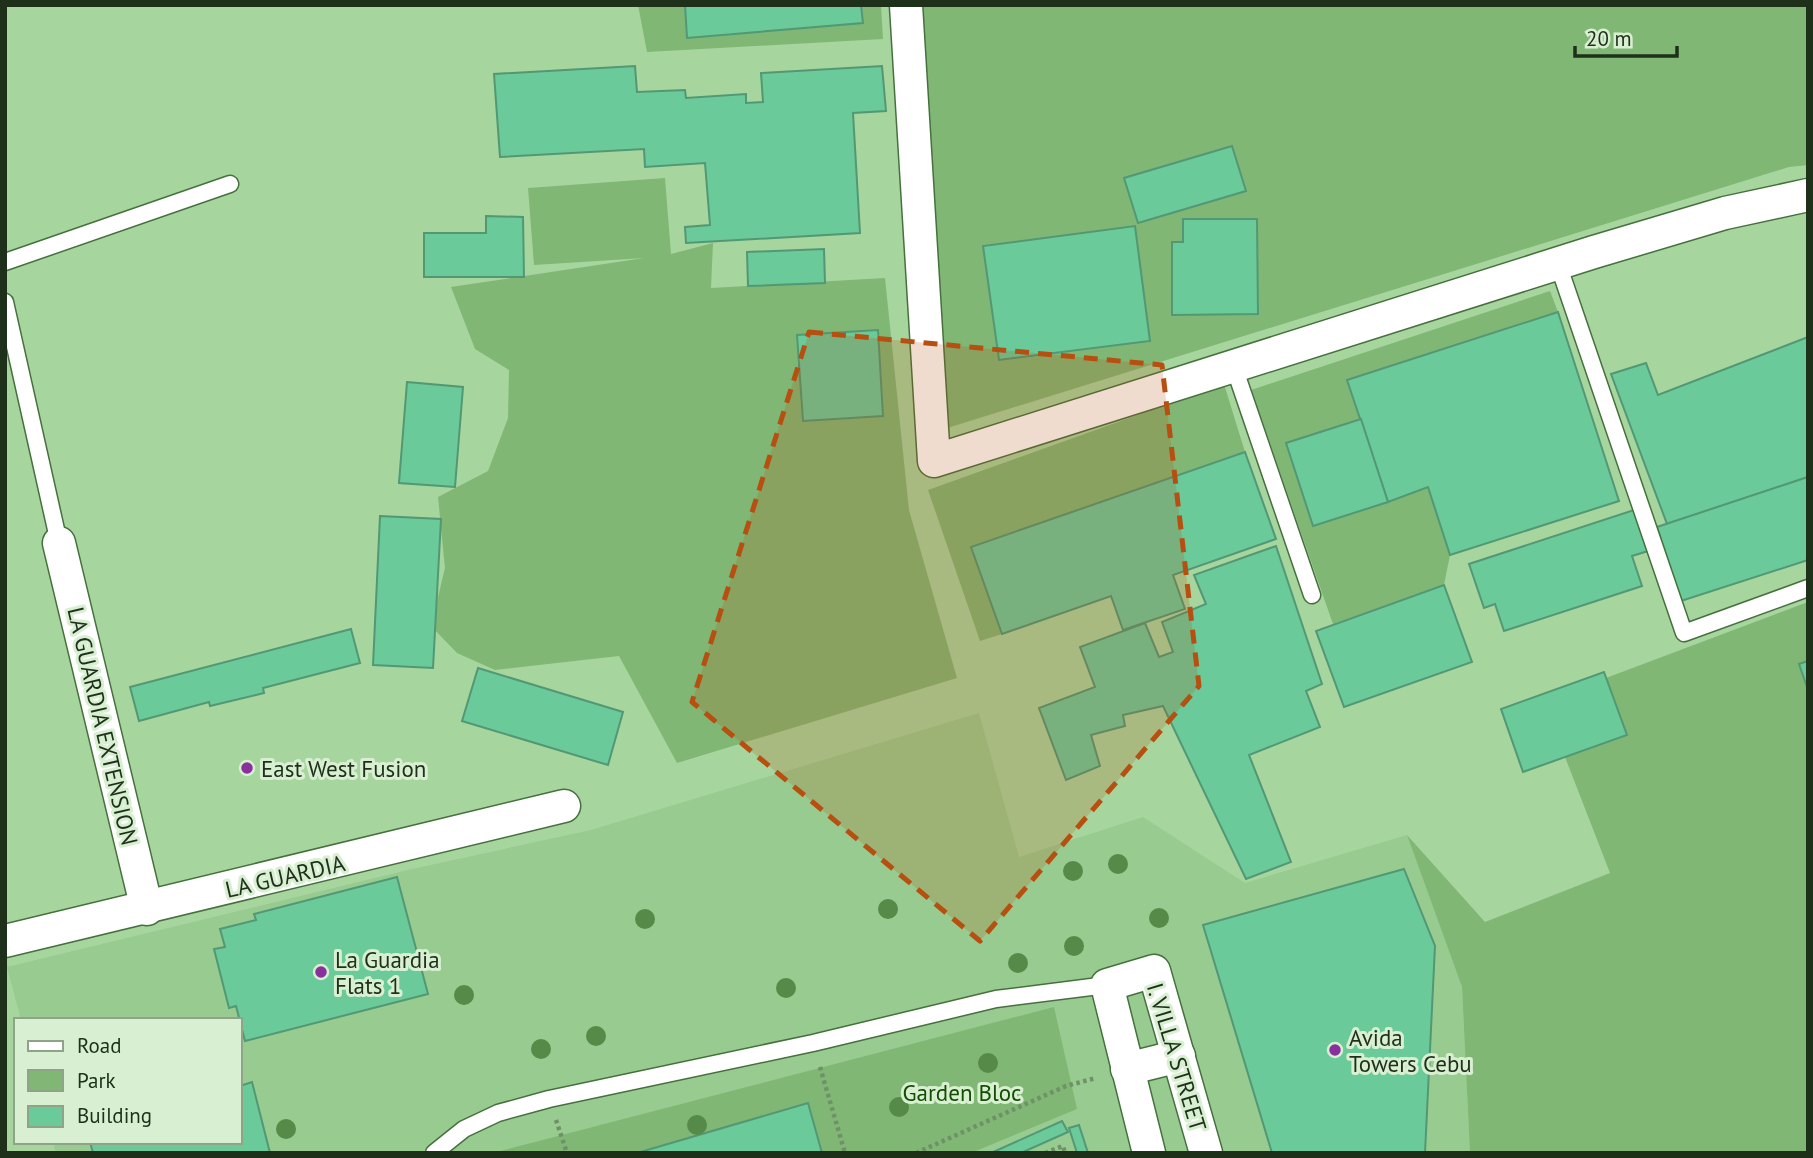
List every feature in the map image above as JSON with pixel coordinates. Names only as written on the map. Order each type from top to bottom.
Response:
[{"type":"street","points":[[906,5],[934,461],[1558,264],[1725,214],[1808,195]]},
{"type":"street","name":"LA GUARDIA EXTENSION","points":[[59,543],[147,909]]},
{"type":"street","name":"LA GUARDIA","points":[[5,941],[147,909],[564,806]]},
{"type":"street","name":"I. VILLA STREET","points":[[1149,1153],[1107,985],[1154,971],[1206,1153]]},
{"type":"street","points":[[1127,1069],[1179,1056]]},
{"type":"lane","points":[[5,262],[230,184]]},
{"type":"lane","points":[[1558,264],[1685,633],[1808,588]]},
{"type":"lane","points":[[5,302],[59,543]]},
{"type":"lane","points":[[1234,367],[1312,595]]},
{"type":"lane","points":[[434,1153],[464,1129],[498,1113],[549,1099],[813,1043],[996,999],[1107,985]]},
{"type":"path","points":[[813,1043],[845,1153]]},
{"type":"path","points":[[916,1153],[1066,1086],[1127,1069]]},
{"type":"path","points":[[549,1099],[567,1153]]},
{"type":"path","points":[[1045,1153],[1063,1146],[1065,1153]]},
{"type":"highlighted area","points":[[809,332],[1162,365],[1199,686],[980,941],[692,702]]},
{"type":"shaded area","points":[[979,713],[1019,857],[1143,817],[1245,883],[1407,835],[1462,987],[1470,1153],[56,1153],[54,1144],[242,1144],[242,1018],[20,1018],[7,967],[412,869],[591,830]]},
{"type":"green space","points":[[638,5],[881,5],[883,39],[647,52]]},
{"type":"green space","points":[[918,5],[1808,5],[1808,165],[1789,167],[941,430]]},
{"type":"green space","points":[[665,178],[671,254],[713,243],[711,288],[885,278],[909,510],[957,678],[677,763],[619,656],[495,670],[457,653],[431,626],[445,568],[438,497],[488,471],[508,418],[509,370],[475,349],[451,287],[644,258],[534,265],[528,188]]},
{"type":"green space","points":[[1550,291],[1558,312],[1347,379],[1361,419],[1287,443],[1313,525],[1428,487],[1450,555],[1444,585],[1333,624],[1251,390]]},
{"type":"green space","points":[[1224,384],[1245,452],[971,547],[1002,634],[980,641],[928,490]]},
{"type":"green space","points":[[1808,602],[1808,1153],[1470,1153],[1462,987],[1407,835],[1485,922],[1610,873],[1565,757],[1627,735],[1606,678]]},
{"type":"green space","name":"Garden Bloc","points":[[1054,1007],[1077,1109],[971,1153],[493,1153]]},
{"type":"building","points":[[685,5],[861,5],[863,23],[687,38]]},
{"type":"building","points":[[635,66],[637,92],[685,90],[686,98],[746,94],[746,103],[763,102],[761,73],[882,66],[886,111],[853,113],[860,233],[686,243],[685,227],[710,225],[705,163],[645,167],[644,149],[500,157],[494,74]]},
{"type":"building","points":[[1232,146],[1246,191],[1138,223],[1124,178]]},
{"type":"building","points":[[486,216],[523,217],[524,277],[424,277],[424,233],[486,233]]},
{"type":"building","points":[[1183,219],[1257,219],[1258,314],[1172,315],[1172,242],[1183,242]]},
{"type":"building","points":[[1135,226],[1150,341],[999,360],[983,246]]},
{"type":"building","points":[[824,249],[825,283],[748,286],[747,252]]},
{"type":"building","points":[[1558,312],[1619,501],[1450,555],[1428,487],[1388,502],[1347,380]]},
{"type":"building","points":[[878,330],[883,416],[803,421],[797,335]]},
{"type":"building","points":[[1808,337],[1808,477],[1667,524],[1611,374],[1646,363],[1658,395]]},
{"type":"building","points":[[407,382],[463,387],[455,487],[399,483]]},
{"type":"building","points":[[1361,419],[1388,502],[1313,526],[1286,443]]},
{"type":"building","points":[[1245,452],[1276,539],[1173,575],[1185,609],[1123,630],[1111,596],[1002,634],[971,547]]},
{"type":"building","points":[[1808,477],[1808,560],[1681,601],[1657,527]]},
{"type":"building","points":[[1634,510],[1648,551],[1632,556],[1642,586],[1504,631],[1495,604],[1484,608],[1469,564]]},
{"type":"building","points":[[380,516],[441,519],[433,668],[373,665]]},
{"type":"building","points":[[1276,546],[1322,684],[1306,691],[1320,727],[1249,755],[1291,862],[1246,879],[1163,706],[1123,715],[1125,726],[1091,735],[1100,766],[1066,780],[1039,708],[1095,687],[1080,647],[1145,623],[1159,657],[1173,652],[1162,622],[1206,604],[1194,575]]},
{"type":"building","points":[[1444,585],[1472,662],[1344,707],[1316,631]]},
{"type":"building","points":[[351,629],[360,663],[263,688],[264,693],[210,706],[209,702],[139,721],[130,687]]},
{"type":"building","points":[[1808,661],[1808,690],[1799,664]]},
{"type":"building","points":[[478,668],[623,712],[608,765],[462,721]]},
{"type":"building","points":[[1604,672],[1627,735],[1523,772],[1501,709]]},
{"type":"building","name":"Avida Towers Cebu","points":[[1404,869],[1435,946],[1425,1153],[1272,1153],[1203,925]]},
{"type":"building","name":"La Guardia Flats 1","points":[[397,877],[428,994],[245,1041],[242,1018],[239,1018],[236,1006],[229,1008],[214,949],[225,947],[220,929],[256,920],[254,914]]},
{"type":"building","points":[[252,1082],[270,1153],[93,1153],[91,1144],[242,1144],[242,1085]]},
{"type":"building","points":[[808,1103],[822,1153],[637,1153]]},
{"type":"building","points":[[1062,1121],[1068,1132],[1021,1153],[991,1153]]},
{"type":"building","points":[[1079,1125],[1088,1153],[1077,1153],[1069,1128]]},
{"type":"place","name":"East West Fusion","points":[[247,768]]},
{"type":"place","name":"La Guardia Flats 1","points":[[321,972]]},
{"type":"place","name":"Avida Towers Cebu","points":[[1335,1050]]}]
